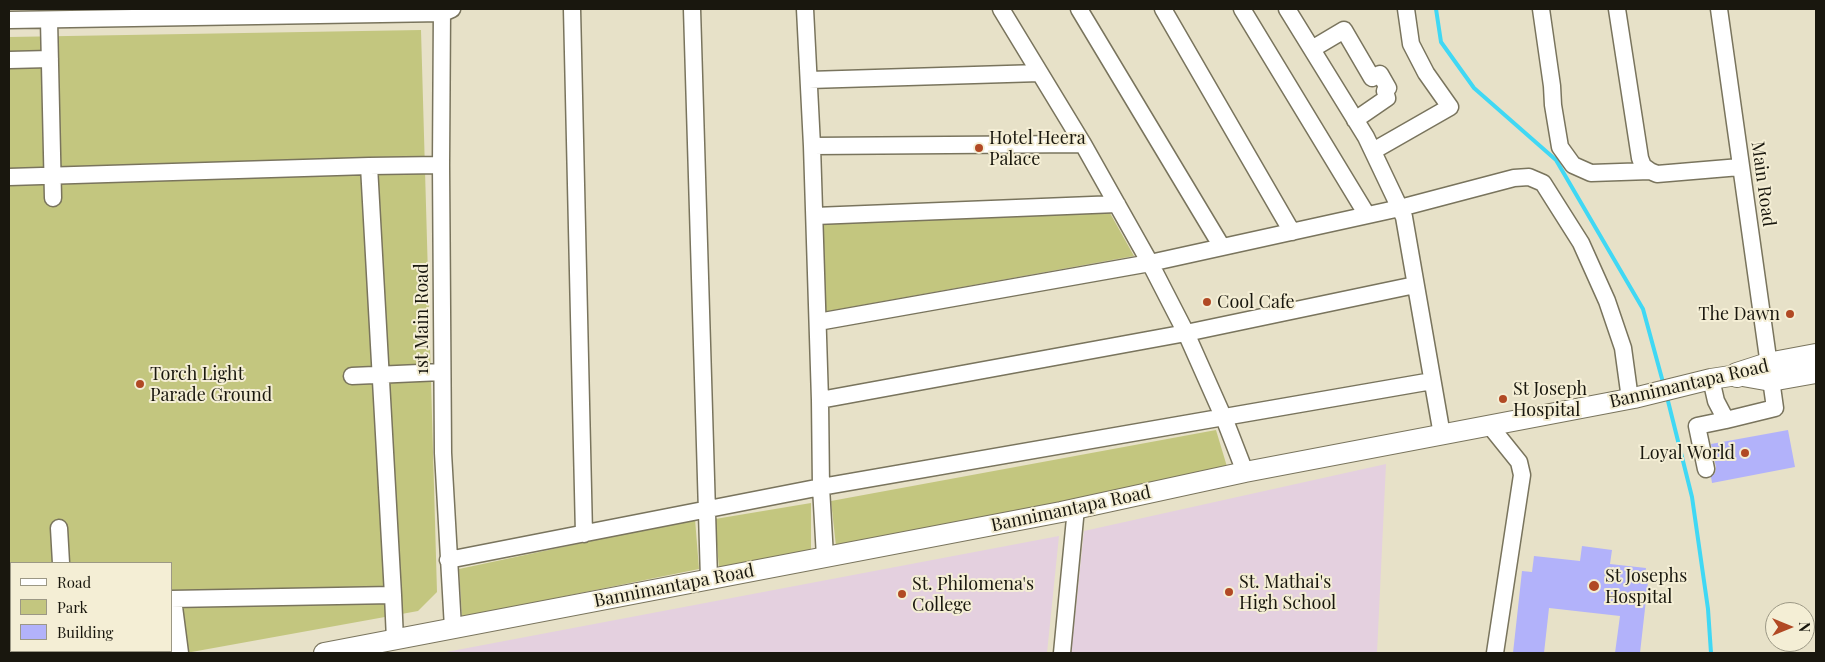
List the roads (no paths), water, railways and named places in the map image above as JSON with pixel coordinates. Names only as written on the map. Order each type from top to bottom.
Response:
[{"type":"highway","name":"Bannimantapa Road","points":[[1736,376],[1769,373],[1816,356]]},
{"type":"main road","points":[[1769,373],[1816,373]]},
{"type":"main road","name":"Bannimantapa Road","points":[[324,653],[1076,508],[1245,472],[1632,399],[1706,380],[1736,376]]},
{"type":"street","points":[[572,9],[584,534]]},
{"type":"street","points":[[692,9],[708,579]]},
{"type":"street","points":[[805,9],[812,146],[821,487],[825,557]]},
{"type":"street","points":[[1001,9],[1083,144],[1150,263],[1186,333],[1224,417],[1245,472]]},
{"type":"street","points":[[1079,9],[1222,247]]},
{"type":"street","points":[[1163,9],[1292,232]]},
{"type":"street","points":[[1242,9],[1366,216]]},
{"type":"street","points":[[1287,9],[1355,120],[1404,217],[1442,435]]},
{"type":"street","points":[[1372,151],[1450,107],[1426,73],[1411,44],[1406,9]]},
{"type":"street","points":[[1541,9],[1560,147],[1573,165],[1591,173],[1650,171]]},
{"type":"street","points":[[1617,9],[1640,158],[1643,166],[1657,174],[1740,167]]},
{"type":"street","name":"Main Road","points":[[1719,9],[1775,408],[1726,420]]},
{"type":"street","points":[[9,20],[446,10]]},
{"type":"street","name":"1st Main Road","points":[[446,10],[441,165],[442,372],[443,453],[453,628]]},
{"type":"street","points":[[49,20],[53,198]]},
{"type":"street","points":[[1312,49],[1344,30],[1372,78],[1380,74],[1388,88],[1385,91],[1387,98],[1355,120]]},
{"type":"street","points":[[9,60],[50,59]]},
{"type":"street","points":[[809,80],[1040,73]]},
{"type":"street","points":[[812,146],[1083,144]]},
{"type":"street","points":[[9,177],[441,165]]},
{"type":"street","points":[[370,166],[395,640]]},
{"type":"street","points":[[818,322],[1150,263],[1366,216],[1514,178],[1529,177],[1543,183],[1581,243],[1607,301],[1622,348],[1632,399]]},
{"type":"street","points":[[814,216],[1117,204]]},
{"type":"street","points":[[820,400],[1186,333],[1415,285]]},
{"type":"street","points":[[352,376],[442,372]]},
{"type":"street","points":[[1706,380],[1726,420],[1697,426],[1706,469]]},
{"type":"street","points":[[448,560],[821,487],[1432,381]]},
{"type":"street","points":[[1490,426],[1519,462],[1522,475],[1495,653]]},
{"type":"street","points":[[1062,653],[1076,508]]},
{"type":"street","points":[[59,528],[61,562]]},
{"type":"street","points":[[180,653],[172,599],[393,595]]},
{"type":"waterway","points":[[1436,9],[1441,42],[1474,88],[1556,160],[1643,309],[1664,386]]},
{"type":"waterway","points":[[1667,397],[1692,497],[1708,609],[1711,653]]},
{"type":"place","name":"Hotel Heera Palace","points":[[979,148]]},
{"type":"place","name":"Cool Cafe","points":[[1207,302]]},
{"type":"place","name":"The Dawn","points":[[1790,314]]},
{"type":"place","name":"Torch Light Parade Ground","points":[[140,384]]},
{"type":"place","name":"St Joseph Hospital","points":[[1503,399]]},
{"type":"place","name":"Loyal World","points":[[1745,453]]},
{"type":"place","name":"St Josephs Hospital","points":[[1594,586]]},
{"type":"place","name":"St. Mathai's High School","points":[[1229,592]]},
{"type":"place","name":"St. Philomena's College","points":[[902,594]]}]
